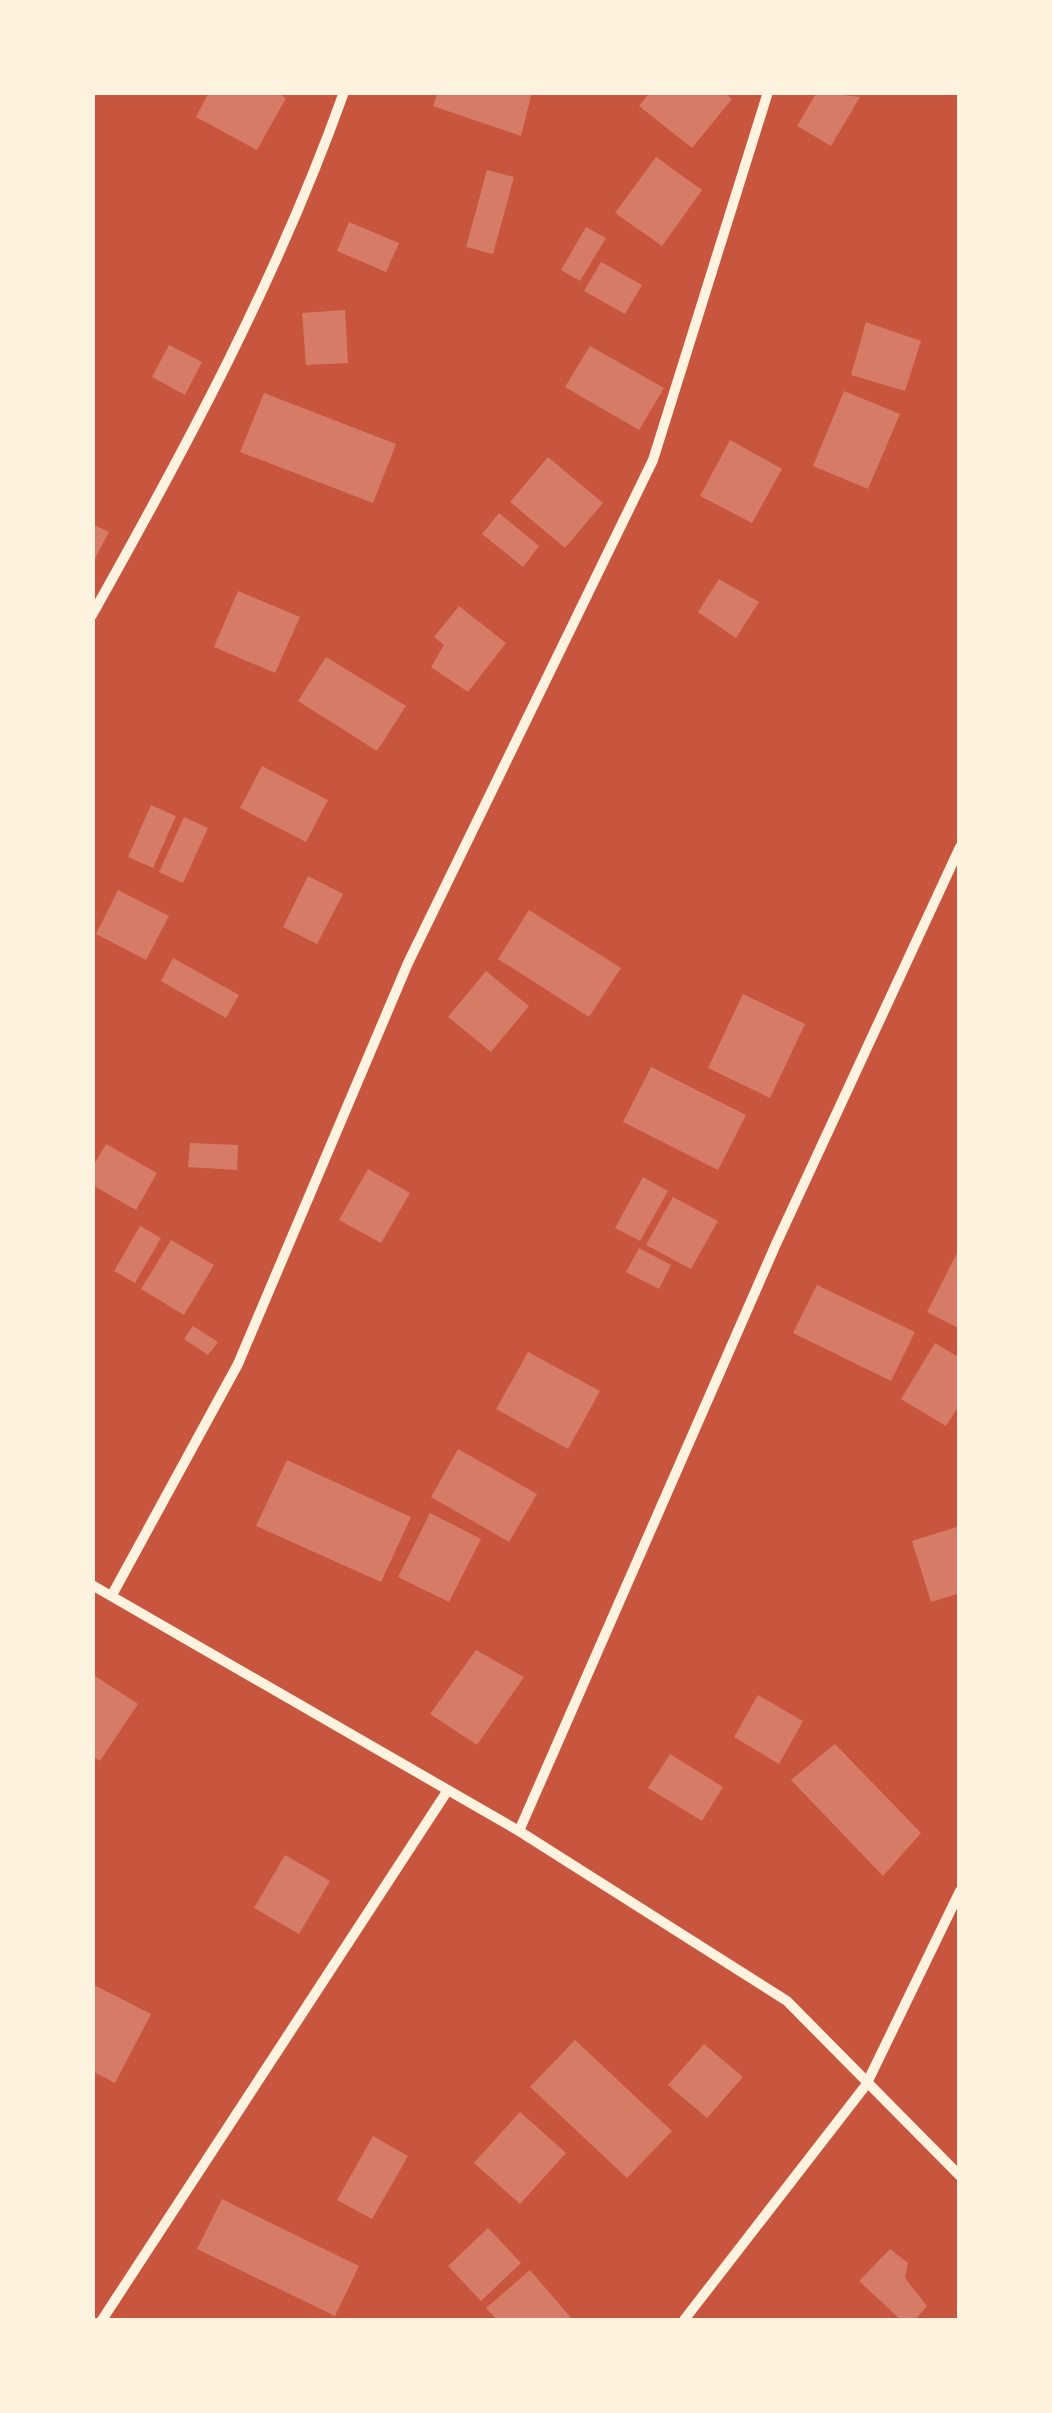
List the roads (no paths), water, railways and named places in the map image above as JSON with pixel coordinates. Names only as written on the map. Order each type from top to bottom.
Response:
[{"type":"street","points":[[92,616],[247,328],[304,206],[344,92]]},
{"type":"street","points":[[112,1595],[238,1364],[408,963],[653,460],[768,92]]},
{"type":"street","points":[[519,1831],[776,1244],[960,848]]},
{"type":"street","points":[[92,1585],[519,1831],[788,2000],[866,2085],[960,2176]]},
{"type":"street","points":[[102,2320],[446,1792]]},
{"type":"street","points":[[684,2320],[866,2085],[960,1891]]}]
